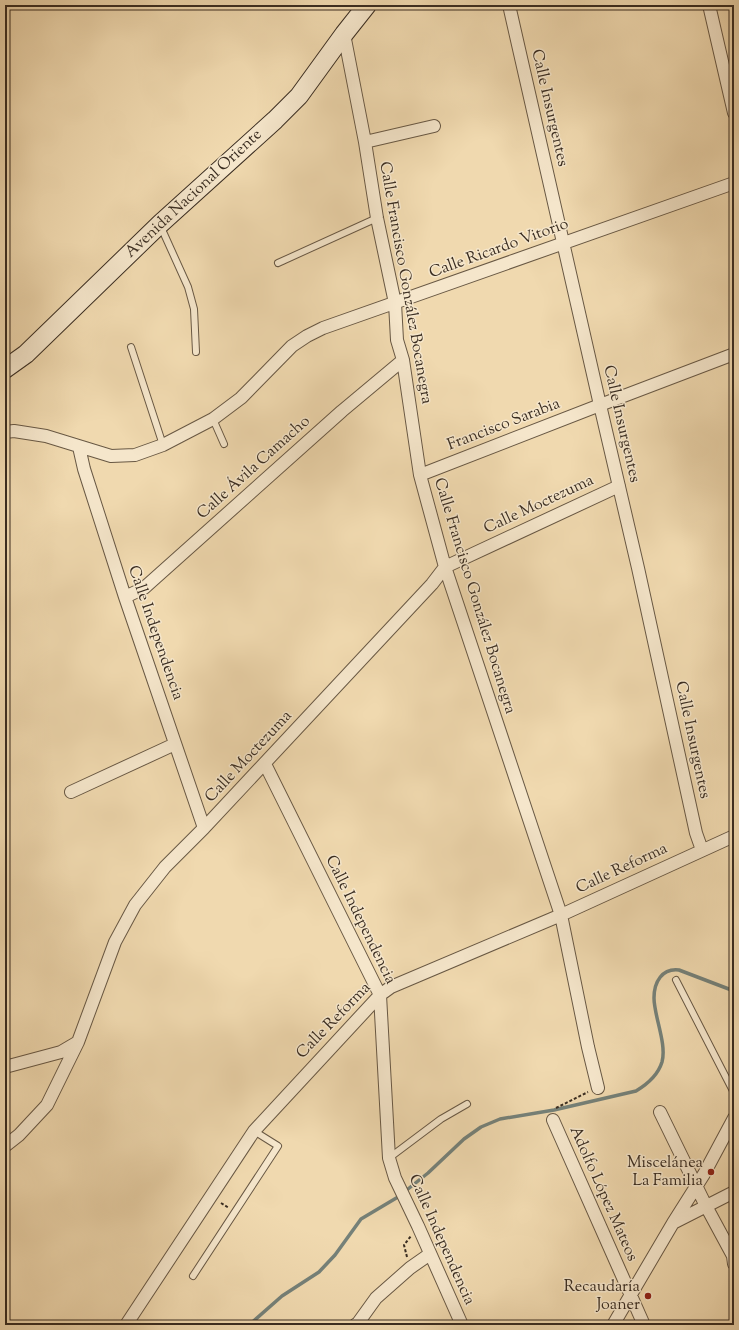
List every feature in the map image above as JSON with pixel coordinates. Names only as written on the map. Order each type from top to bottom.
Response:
[{"type":"street","name":"Avenida Nacional Oriente","points":[[5,369],[26,354],[160,224],[275,120],[299,96],[367,5]]},
{"type":"street","name":"Calle Insurgentes","points":[[509,5],[638,568],[696,833],[702,850]]},
{"type":"street","points":[[709,5],[734,114]]},
{"type":"street","name":"Calle Francisco González Bocanegra","points":[[344,34],[365,142],[377,218],[395,303],[397,340],[403,360],[420,476],[445,567],[561,914],[588,1047],[598,1088]]},
{"type":"street","points":[[365,142],[434,126]]},
{"type":"street","name":"Calle Ricardo Vitorio","points":[[5,432],[14,431],[46,436],[111,456],[135,455],[163,445],[212,419],[241,398],[292,346],[323,328],[734,183]]},
{"type":"street","name":"Francisco Sarabia","points":[[420,476],[734,354]]},
{"type":"street","name":"Calle Ávila Camacho","points":[[125,597],[144,588],[336,416],[403,360]]},
{"type":"street","name":"Calle Independencia","points":[[79,447],[84,469],[125,597],[204,828]]},
{"type":"street","name":"Calle Moctezuma","points":[[5,1146],[19,1135],[47,1105],[78,1042],[115,942],[136,905],[164,867],[204,828],[265,764],[432,584],[445,567],[619,486]]},
{"type":"street","points":[[71,792],[175,744]]},
{"type":"street","name":"Calle Independencia","points":[[265,764],[380,995],[389,1158],[405,1200],[462,1325]]},
{"type":"street","name":"Calle Reforma","points":[[126,1325],[254,1131],[380,995],[391,987],[561,914],[734,836]]},
{"type":"street","points":[[5,1067],[61,1052],[78,1042]]},
{"type":"street","points":[[660,1112],[706,1206],[733,1256],[734,1264]]},
{"type":"street","points":[[613,1325],[673,1223],[704,1174],[734,1118]]},
{"type":"street","name":"Adolfo López Mateos","points":[[553,1120],[644,1325]]},
{"type":"street","points":[[673,1223],[734,1192]]},
{"type":"street","points":[[358,1324],[376,1298],[410,1268],[430,1254]]},
{"type":"lane","points":[[278,263],[377,218]]},
{"type":"lane","points":[[160,224],[188,287],[194,309],[196,352]]},
{"type":"lane","points":[[131,347],[163,445]]},
{"type":"lane","points":[[212,419],[224,444]]},
{"type":"lane","points":[[676,980],[734,1093]]},
{"type":"lane","points":[[389,1158],[441,1119],[467,1104]]},
{"type":"lane","points":[[193,1276],[278,1146],[254,1131]]},
{"type":"path","points":[[553,1120],[554,1110],[582,1094],[598,1088]]},
{"type":"path","points":[[211,1196],[235,1212]]},
{"type":"path","points":[[410,1268],[404,1245],[418,1226]]},
{"type":"waterway","points":[[249,1325],[282,1296],[319,1272],[335,1255],[361,1219],[398,1197],[428,1173],[464,1139],[481,1127],[500,1119],[554,1110],[636,1091],[648,1083],[655,1075],[662,1062],[663,1047],[656,1013],[654,992],[660,977],[668,971],[679,970],[734,991]]},
{"type":"place","name":"Miscelánea La Familia","points":[[711,1172]]},
{"type":"place","name":"Recaudaría Joaner","points":[[648,1296]]}]
